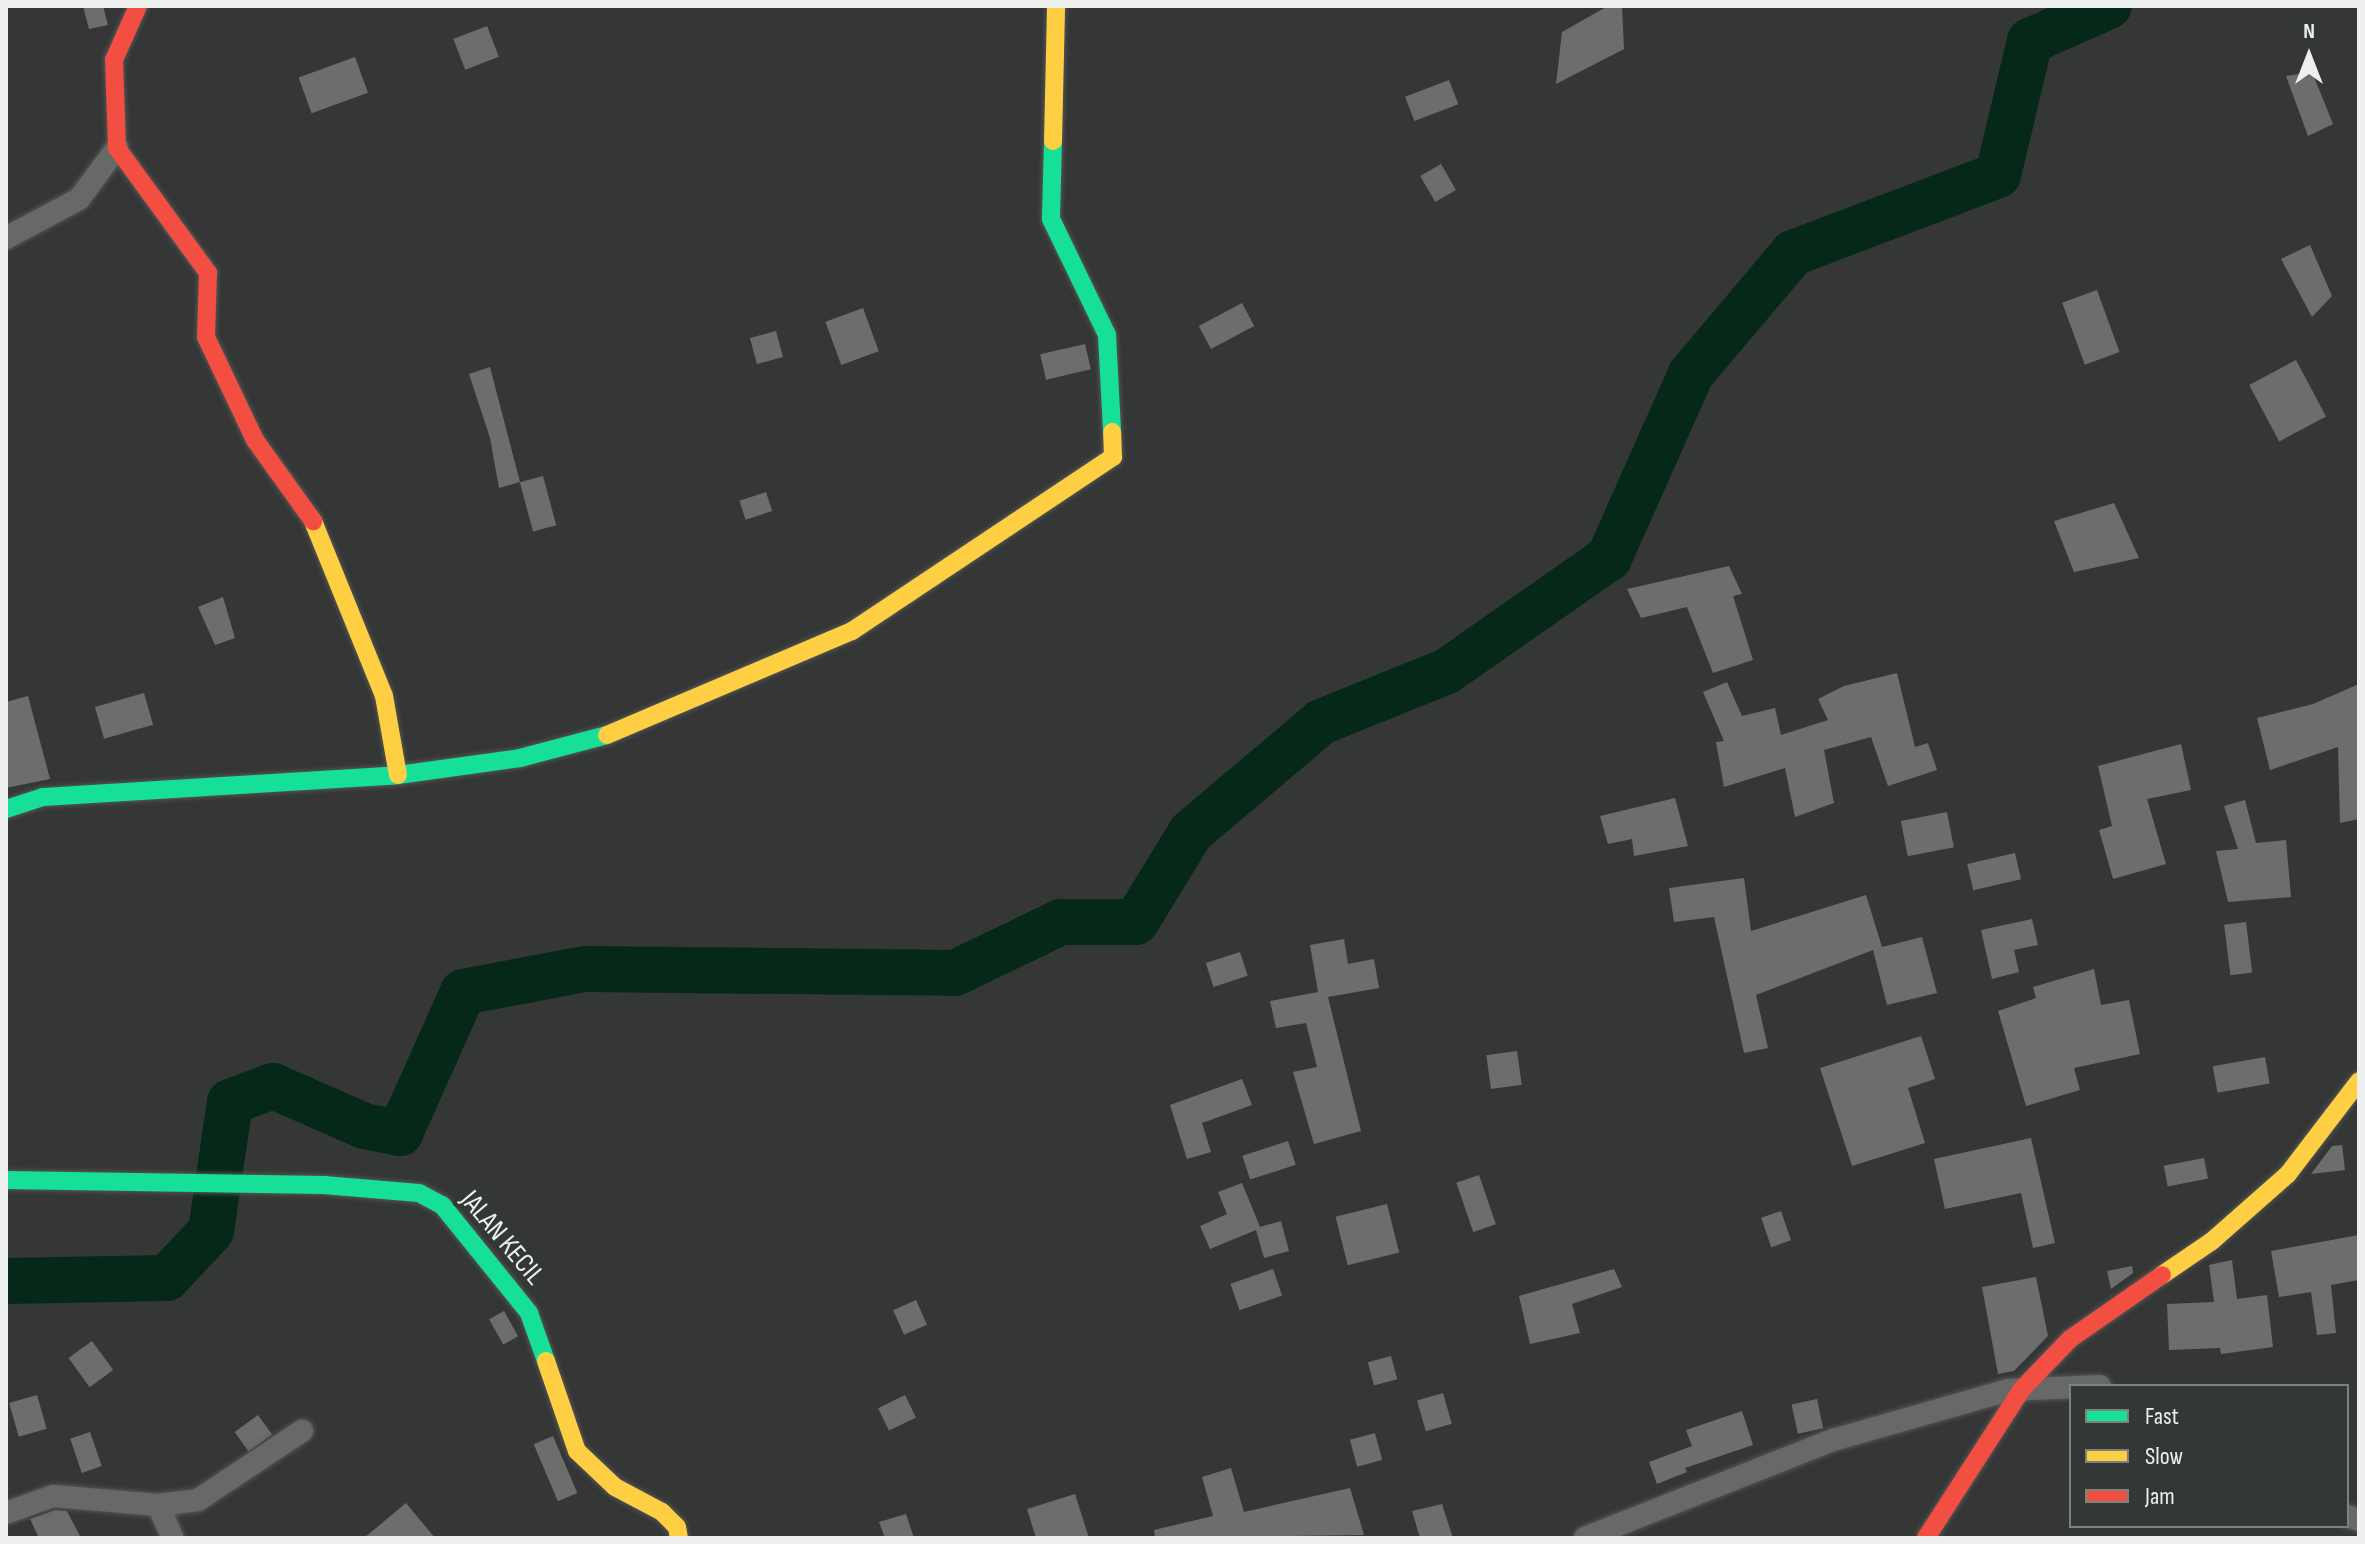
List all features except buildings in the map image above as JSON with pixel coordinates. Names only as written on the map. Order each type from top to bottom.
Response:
[{"type":"street","points":[[138,6],[114,60],[117,148],[208,273],[206,337],[255,440],[314,522],[384,696],[398,775]]},
{"type":"street","points":[[6,809],[43,797],[398,775],[520,758],[645,723],[852,631],[1113,457],[1107,335],[1051,219],[1056,6]]},
{"type":"street","points":[[6,238],[79,199],[117,148]]},
{"type":"street","points":[[1926,1538],[1967,1467],[2022,1389],[2070,1339],[2212,1241],[2288,1174],[2359,1081]]},
{"type":"street","name":"JALAN KECIL","points":[[6,1180],[324,1185],[419,1193],[442,1205],[529,1313],[577,1451],[615,1487],[662,1512],[677,1527],[679,1538]]},
{"type":"street","points":[[1585,1538],[1833,1440],[2022,1389],[2069,1387]]},
{"type":"street","points":[[6,1513],[53,1496],[158,1505],[198,1500],[302,1431]]},
{"type":"street","points":[[158,1505],[173,1538]]},
{"type":"waterway","points":[[6,1281],[167,1278],[211,1231],[230,1102],[273,1086],[364,1126],[400,1133],[463,992],[585,969],[955,973],[1061,922],[1136,922],[1191,832],[1321,722],[1447,671],[1609,558],[1691,374],[1793,253],[1998,175],[2030,41],[2109,6]]},
{"type":"traffic: fast","points":[[1053,141],[1051,219],[1107,335],[1112,432]]},
{"type":"traffic: fast","points":[[6,809],[43,797],[398,775],[520,758],[607,735]]},
{"type":"traffic: fast","points":[[6,1180],[324,1185],[419,1193],[442,1205],[529,1313],[546,1361]]},
{"type":"traffic: slow","points":[[1053,141],[1056,6]]},
{"type":"traffic: slow","points":[[607,735],[852,631],[1113,457],[1112,432]]},
{"type":"traffic: slow","points":[[313,521],[384,696],[398,775]]},
{"type":"traffic: slow","points":[[2162,1275],[2212,1241],[2288,1174],[2359,1081]]},
{"type":"traffic: slow","points":[[546,1361],[577,1451],[615,1487],[662,1512],[677,1527],[679,1538]]},
{"type":"traffic: jam","points":[[138,6],[114,60],[117,148],[208,273],[206,337],[255,440],[313,521]]},
{"type":"traffic: jam","points":[[1926,1538],[2022,1389],[2070,1339],[2162,1275]]}]
